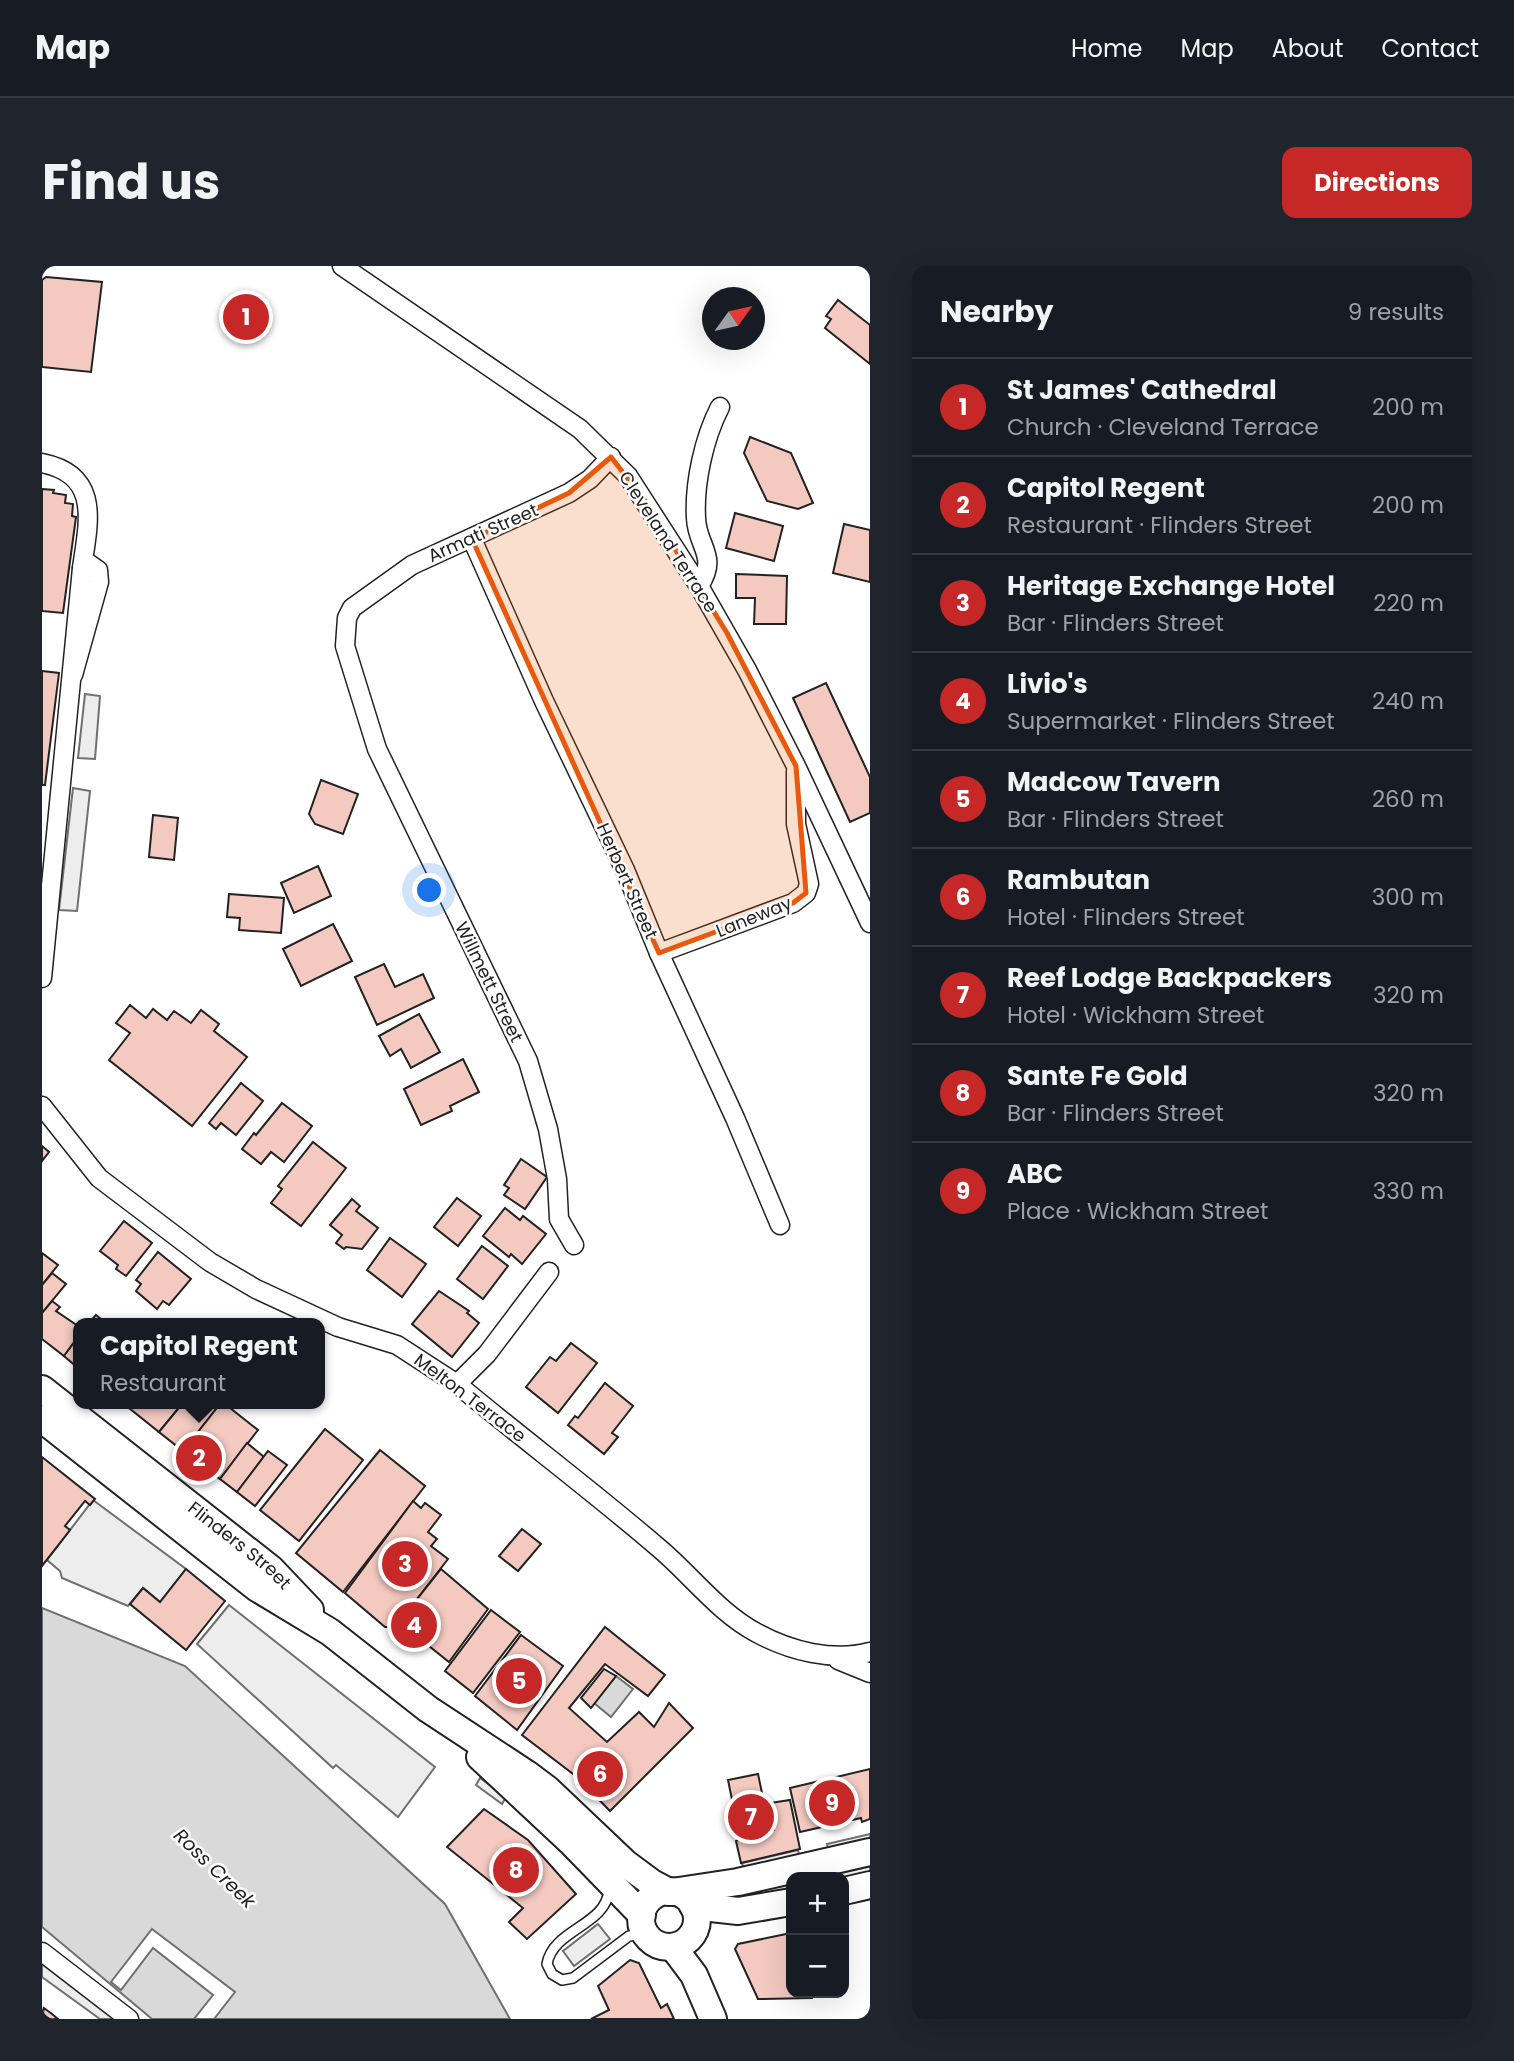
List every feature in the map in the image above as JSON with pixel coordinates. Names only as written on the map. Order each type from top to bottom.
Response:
[{"type":"main road","name":"Flinders Street","points":[[42,1389],[271,1569],[330,1632]]},
{"type":"main road","name":"Flinders Street","points":[[42,1419],[257,1588],[330,1632],[428,1709],[527,1774],[547,1789],[630,1868],[678,1896]]},
{"type":"main road","name":"Flinders Street","points":[[428,1709],[570,1842],[642,1914]]},
{"type":"main road","points":[[678,1896],[870,1852]]},
{"type":"main road","points":[[849,1890],[870,1885]]},
{"type":"main road","points":[[713,2019],[698,1983],[662,1944],[643,1929],[644,1907],[654,1895],[678,1896],[738,1911],[786,1903]]},
{"type":"main road","points":[[662,1944],[680,1945],[692,1935],[696,1921],[678,1896]]},
{"type":"street","name":"Cleveland Terrace","points":[[342,266],[580,429],[611,457],[638,489],[699,586],[747,670],[870,923]]},
{"type":"street","points":[[699,586],[708,564],[696,527],[696,502],[707,435],[720,407]]},
{"type":"street","name":"Armati Street","points":[[352,608],[412,565],[580,487],[611,457]]},
{"type":"street","points":[[42,463],[62,470],[79,482],[89,510],[42,978]]},
{"type":"street","name":"Herbert Street","points":[[472,539],[550,713],[625,870],[659,953],[735,1118],[780,1224]]},
{"type":"street","name":"Willmett Street","points":[[352,608],[347,618],[345,646],[377,749],[528,1061],[548,1129],[557,1179],[559,1219],[575,1245]]},
{"type":"street","name":"Laneway","points":[[659,953],[793,903],[806,893],[809,878],[796,824],[796,766]]},
{"type":"street","name":"Melton Terrace","points":[[42,1107],[99,1178],[210,1262],[256,1289],[319,1318]]},
{"type":"street","points":[[457,1384],[487,1354],[549,1272]]},
{"type":"street","name":"Melton Terrace","points":[[325,1321],[397,1345],[457,1384],[661,1549],[740,1622],[769,1638],[825,1655],[870,1673]]},
{"type":"street","name":"Melton Terrace","points":[[825,1655],[843,1657],[870,1652]]},
{"type":"street","points":[[42,1952],[129,2019]]},
{"type":"lane","points":[[610,1882],[609,1897],[603,1909],[554,1948],[548,1957],[549,1969],[557,1978],[568,1980],[629,1936],[639,1935],[662,1944]]},
{"type":"highlighted area","points":[[611,457],[646,502],[727,633],[796,766],[806,893],[793,903],[659,953],[472,539],[569,493]]},
{"type":"shaded area","points":[[85,694],[100,696],[95,759],[78,758]]},
{"type":"shaded area","points":[[73,788],[90,791],[77,911],[59,910]]},
{"type":"shaded area","points":[[93,1500],[186,1569],[160,1602],[143,1588],[128,1606],[62,1578],[60,1571],[47,1560]]},
{"type":"shaded area","points":[[229,1605],[435,1767],[398,1817],[336,1765],[333,1768],[197,1644]]},
{"type":"shaded area","points":[[480,1778],[506,1797],[502,1804],[476,1785]]},
{"type":"shaded area","points":[[870,1834],[870,1843],[829,1852],[827,1844]]},
{"type":"shaded area","points":[[798,1850],[800,1859],[744,1871],[742,1863]]},
{"type":"shaded area","points":[[870,1863],[870,1877],[849,1882],[849,1872],[830,1872]]},
{"type":"shaded area","points":[[786,1882],[786,1895],[765,1900],[723,1897]]},
{"type":"shaded area","points":[[598,1924],[610,1939],[574,1966],[563,1951]]},
{"type":"shaded area","points":[[42,1960],[123,2019],[100,2019],[42,1977]]},
{"type":"water","name":"Ross Creek","points":[[42,1608],[185,1666],[445,1904],[510,2019],[152,2019],[42,1927]]},
{"type":"water","points":[[616,1676],[633,1689],[611,1717],[594,1703]]},
{"type":"pier","points":[[152,1929],[235,1992],[214,2019],[194,2019],[213,1995],[153,1948],[121,1990],[111,1982]]},
{"type":"building","points":[[46,277],[102,282],[91,372],[42,367],[42,280]]},
{"type":"building","points":[[838,300],[870,325],[870,364],[825,328],[831,319],[826,316]]},
{"type":"building","points":[[750,437],[791,453],[813,503],[798,509],[767,501],[744,453]]},
{"type":"building","points":[[42,489],[66,495],[65,503],[73,504],[72,516],[76,517],[63,613],[42,611]]},
{"type":"building","points":[[735,513],[783,526],[774,561],[726,548]]},
{"type":"building","points":[[844,524],[870,530],[870,582],[833,573]]},
{"type":"building","points":[[736,574],[787,576],[786,624],[754,624],[755,598],[736,598]]},
{"type":"building","points":[[42,671],[59,673],[45,785],[42,785]]},
{"type":"building","points":[[826,683],[870,777],[870,813],[850,822],[793,698]]},
{"type":"building","points":[[321,780],[358,794],[343,834],[315,824],[309,814]]},
{"type":"building","points":[[153,815],[178,818],[174,860],[149,857]]},
{"type":"building","points":[[318,866],[331,896],[294,913],[281,883]]},
{"type":"building","points":[[229,894],[284,898],[281,933],[239,930],[240,918],[227,917]]},
{"type":"building","points":[[333,924],[352,961],[301,986],[283,949]]},
{"type":"building","points":[[384,964],[395,987],[423,974],[434,998],[377,1025],[355,977]]},
{"type":"building","points":[[130,1005],[146,1018],[153,1009],[167,1020],[174,1011],[191,1023],[201,1010],[219,1024],[214,1031],[247,1057],[192,1126],[109,1060],[130,1033],[116,1023]]},
{"type":"building","points":[[419,1014],[440,1052],[411,1068],[401,1049],[390,1056],[379,1036]]},
{"type":"building","points":[[463,1059],[479,1092],[450,1106],[452,1111],[421,1125],[404,1089]]},
{"type":"building","points":[[241,1083],[263,1101],[236,1135],[221,1123],[216,1129],[209,1123]]},
{"type":"building","points":[[282,1103],[312,1126],[284,1162],[271,1152],[261,1164],[242,1149]]},
{"type":"building","points":[[313,1142],[346,1168],[301,1226],[271,1203],[282,1189],[278,1186]]},
{"type":"building","points":[[42,1146],[49,1152],[42,1161]]},
{"type":"building","points":[[521,1159],[547,1177],[525,1209],[504,1195],[509,1188],[504,1185]]},
{"type":"building","points":[[457,1198],[481,1216],[458,1246],[434,1227]]},
{"type":"building","points":[[352,1199],[360,1206],[356,1211],[378,1228],[362,1249],[344,1249],[336,1243],[342,1235],[330,1225]]},
{"type":"building","points":[[505,1208],[520,1220],[523,1216],[546,1234],[522,1264],[483,1236]]},
{"type":"building","points":[[124,1221],[152,1243],[126,1276],[116,1269],[118,1265],[100,1251]]},
{"type":"building","points":[[390,1238],[426,1264],[402,1297],[367,1270]]},
{"type":"building","points":[[482,1246],[508,1266],[483,1299],[457,1279]]},
{"type":"building","points":[[158,1252],[191,1279],[169,1305],[163,1301],[157,1309],[136,1291],[141,1284],[136,1280]]},
{"type":"building","points":[[42,1253],[58,1265],[42,1285]]},
{"type":"building","points":[[52,1273],[66,1284],[42,1313],[42,1285]]},
{"type":"building","points":[[439,1291],[469,1311],[467,1313],[479,1323],[452,1357],[412,1324]]},
{"type":"building","points":[[52,1301],[60,1307],[56,1311],[73,1323],[73,1344],[64,1356],[42,1339],[42,1313]]},
{"type":"building","points":[[571,1343],[597,1363],[558,1413],[526,1387],[550,1357],[556,1361]]},
{"type":"building","points":[[73,1344],[73,1364],[64,1356]]},
{"type":"building","points":[[605,1383],[633,1406],[612,1433],[618,1437],[604,1454],[568,1425],[575,1416],[578,1418]]},
{"type":"building","points":[[130,1409],[178,1409],[159,1432]]},
{"type":"building","points":[[178,1409],[216,1409],[183,1451],[159,1432]]},
{"type":"building","points":[[216,1409],[231,1409],[258,1430],[220,1479],[183,1451]]},
{"type":"building","points":[[325,1429],[363,1460],[299,1541],[260,1510]]},
{"type":"building","points":[[247,1443],[264,1457],[237,1492],[220,1479]]},
{"type":"building","points":[[380,1450],[425,1486],[343,1592],[296,1553]]},
{"type":"building","points":[[268,1451],[287,1465],[255,1506],[237,1492]]},
{"type":"building","points":[[42,1457],[95,1499],[90,1505],[85,1501],[65,1526],[70,1530],[42,1566]]},
{"type":"building","points":[[413,1501],[421,1508],[425,1503],[441,1515],[428,1532],[437,1539],[431,1546],[448,1559],[399,1622],[394,1627],[385,1627],[345,1593]]},
{"type":"building","points":[[522,1529],[541,1544],[518,1571],[499,1556]]},
{"type":"building","points":[[186,1569],[225,1601],[186,1650],[130,1604],[143,1588],[160,1602]]},
{"type":"building","points":[[441,1569],[488,1609],[449,1662],[399,1622]]},
{"type":"building","points":[[491,1610],[520,1632],[473,1693],[445,1671]]},
{"type":"building","points":[[605,1627],[665,1675],[648,1696],[605,1664],[569,1708],[607,1742],[639,1712],[654,1727],[669,1703],[693,1728],[610,1811],[577,1777],[522,1735]]},
{"type":"building","points":[[521,1635],[563,1666],[517,1730],[475,1696]]},
{"type":"building","points":[[604,1669],[616,1676],[591,1708],[581,1698]]},
{"type":"building","points":[[870,1769],[870,1819],[862,1822],[861,1818],[800,1832],[790,1788]]},
{"type":"building","points":[[758,1774],[770,1831],[774,1830],[770,1803],[790,1800],[800,1849],[741,1863],[736,1841],[740,1839],[728,1780]]},
{"type":"building","points":[[484,1809],[528,1840],[576,1894],[527,1939],[509,1922],[523,1908],[447,1847]]},
{"type":"building","points":[[786,1934],[786,1998],[812,1998],[758,1999],[735,1949],[738,1944]]},
{"type":"building","points":[[630,1960],[639,1963],[661,2008],[667,2004],[674,2019],[591,2019],[609,2010],[598,1986]]},
{"type":"building","points":[[44,2008],[52,2014],[58,2019],[42,2019]]},
{"type":"place","name":"St James' Cathedral","points":[[246,317]]},
{"type":"place","name":"Capitol Regent","points":[[199,1458]]},
{"type":"place","name":"Heritage Exchange Hotel","points":[[405,1564]]},
{"type":"place","name":"Livio's","points":[[414,1625]]},
{"type":"place","name":"Madcow Tavern","points":[[519,1681]]},
{"type":"place","name":"Rambutan","points":[[600,1774]]},
{"type":"place","name":"ABC","points":[[832,1803]]},
{"type":"place","name":"Reef Lodge Backpackers","points":[[751,1817]]},
{"type":"place","name":"Sante Fe Gold","points":[[516,1870]]}]
